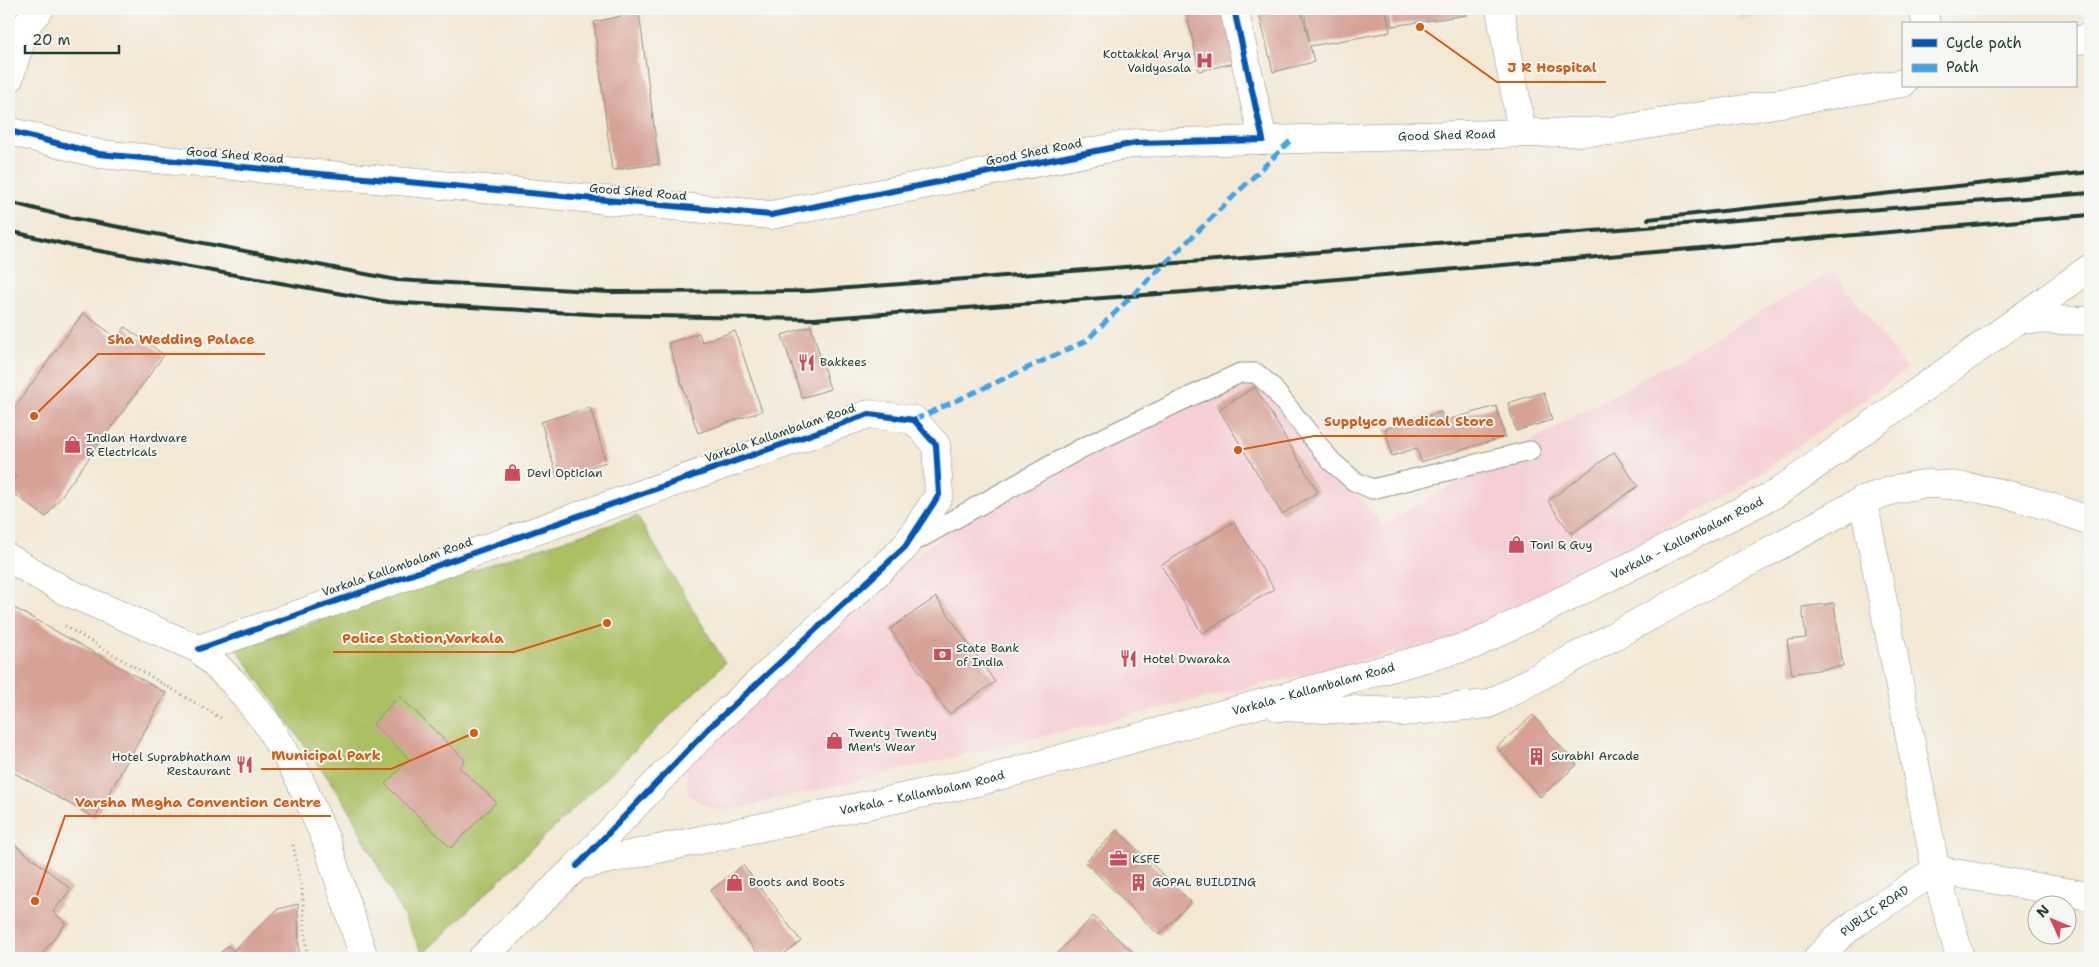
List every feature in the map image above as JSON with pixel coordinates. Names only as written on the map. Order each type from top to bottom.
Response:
[{"type":"main road","points":[[9,79],[24,26],[40,9]]},
{"type":"main road","points":[[1234,9],[1263,140]]},
{"type":"main road","points":[[1500,9],[1522,133]]},
{"type":"main road","points":[[1924,9],[1926,22]]},
{"type":"main road","points":[[2076,41],[2090,37]]},
{"type":"main road","name":"Good Shed Road","points":[[9,131],[99,154],[771,215],[1136,144],[1610,130],[1902,83]]},
{"type":"main road","name":"Varkala - Kallambalam Road","points":[[577,866],[977,782],[1473,646],[1777,493],[2090,268]]},
{"type":"main road","points":[[2021,319],[2090,321]]},
{"type":"main road","name":"Varkala Kallambalam Road","points":[[198,649],[869,414],[914,420],[936,445],[939,495],[905,547],[708,729],[577,866]]},
{"type":"main road","points":[[1252,706],[1402,712],[1489,704],[1863,500],[1897,489],[1929,484],[1964,487],[2029,499],[2090,522]]},
{"type":"main road","points":[[1863,500],[1936,870],[1960,958]]},
{"type":"main road","points":[[9,558],[65,591],[198,649],[234,683],[266,722],[298,776],[326,840],[364,958]]},
{"type":"main road","points":[[482,958],[577,866]]},
{"type":"main road","points":[[1936,870],[2090,896]]},
{"type":"main road","name":"PUBLIC ROAD","points":[[1818,958],[1838,937],[1857,922],[1936,870]]},
{"type":"lane","points":[[905,547],[1080,449],[1240,373],[1256,374],[1271,386],[1331,461],[1354,481],[1372,489],[1530,452]]},
{"type":"path","points":[[60,623],[227,721]]},
{"type":"path","points":[[291,836],[302,889],[307,958]]},
{"type":"shaded area","points":[[1738,9],[1805,9],[1740,20]]},
{"type":"shaded area","points":[[1833,271],[1907,369],[1734,492],[1470,634],[719,813],[688,795],[686,765],[855,601],[962,521],[1189,407],[1253,369],[1382,525]]},
{"type":"green space","points":[[637,516],[725,663],[423,954],[346,804],[236,648]]},
{"type":"building","points":[[1186,9],[1228,9],[1239,62],[1199,71]]},
{"type":"building","points":[[1258,9],[1301,9],[1309,41],[1304,9],[1386,9],[1390,32],[1310,46],[1314,62],[1273,72]]},
{"type":"building","points":[[1390,9],[1466,9],[1467,15],[1392,26]]},
{"type":"building","points":[[639,12],[659,164],[612,170],[594,22]]},
{"type":"building","points":[[83,313],[117,338],[125,327],[164,355],[46,517],[9,490],[9,486],[17,475],[9,469],[9,415]]},
{"type":"building","name":"Bakkees","points":[[811,326],[830,389],[802,398],[782,335]]},
{"type":"building","points":[[735,331],[762,411],[698,433],[668,343],[699,333],[702,342]]},
{"type":"building","points":[[1255,387],[1318,492],[1282,514],[1219,409]]},
{"type":"building","points":[[1544,392],[1552,420],[1516,431],[1508,403]]},
{"type":"building","points":[[1496,406],[1505,437],[1421,462],[1417,448],[1392,456],[1385,429],[1441,412],[1444,421]]},
{"type":"building","points":[[590,407],[606,462],[557,477],[541,422]]},
{"type":"building","points":[[1614,452],[1638,486],[1571,534],[1548,501]]},
{"type":"building","points":[[1234,522],[1274,589],[1202,633],[1161,565]]},
{"type":"building","name":"State Bank of India","points":[[936,597],[995,682],[949,714],[890,629]]},
{"type":"building","points":[[1834,603],[1843,666],[1792,674],[1787,640],[1806,638],[1802,607]]},
{"type":"building","points":[[9,605],[166,693],[95,818],[9,770]]},
{"type":"building","points":[[399,696],[465,760],[459,767],[496,802],[451,848],[385,784],[409,759],[373,724]]},
{"type":"building","name":"Surabhi Arcade","points":[[1533,715],[1577,765],[1540,797],[1497,747]]},
{"type":"building","name":"GOPAL BUILDING","points":[[1117,830],[1191,902],[1159,935],[1085,862]]},
{"type":"building","points":[[9,840],[71,889],[53,912],[66,923],[39,958],[9,958]]},
{"type":"building","points":[[743,865],[801,941],[779,958],[761,958],[710,891]]},
{"type":"building","points":[[298,904],[299,958],[214,958],[228,946],[233,951],[278,909]]},
{"type":"building","points":[[1093,916],[1139,958],[1053,958]]},
{"type":"railway","points":[[1648,219],[2090,172]]},
{"type":"railway","points":[[9,202],[67,217],[397,280],[609,292],[810,291],[2090,193]]},
{"type":"railway","points":[[9,231],[77,247],[388,302],[604,315],[814,319],[1185,292],[2090,215]]},
{"type":"marked path","points":[[914,420],[1086,341],[1292,139]]},
{"type":"cycle path","points":[[9,131],[99,154],[771,215],[1136,143],[1263,140],[1234,9]]},
{"type":"cycle path","points":[[199,649],[869,414],[914,420],[936,445],[939,495],[905,547],[708,729],[577,866]]},
{"type":"place","name":"J R Hospital","points":[[1420,27]]},
{"type":"place","name":"Kottakkal Arya Vaidyasala","points":[[1205,61]]},
{"type":"place","name":"Bakkees","points":[[806,362]]},
{"type":"place","name":"Sha Wedding Palace","points":[[34,416]]},
{"type":"place","name":"Indian Hardware & Electricals","points":[[72,445]]},
{"type":"place","name":"Supplyco Medical Store","points":[[1238,450]]},
{"type":"place","name":"Devi Optician","points":[[513,473]]},
{"type":"place","name":"Toni & Guy","points":[[1516,545]]},
{"type":"place","name":"Police Station,Varkala","points":[[607,623]]},
{"type":"place","name":"State Bank of India","points":[[942,655]]},
{"type":"place","name":"Hotel Dwaraka","points":[[1129,659]]},
{"type":"place","name":"Municipal Park","points":[[474,733]]},
{"type":"place","name":"Twenty Twenty Men's Wear","points":[[834,740]]},
{"type":"place","name":"Surabhi Arcade","points":[[1537,756]]},
{"type":"place","name":"Hotel Suprabhatham Restaurant","points":[[245,764]]},
{"type":"place","name":"KSFE","points":[[1118,859]]},
{"type":"place","name":"Boots and Boots","points":[[735,882]]},
{"type":"place","name":"GOPAL BUILDING","points":[[1138,882]]},
{"type":"place","name":"Varsha Megha Convention Centre","points":[[35,901]]}]
